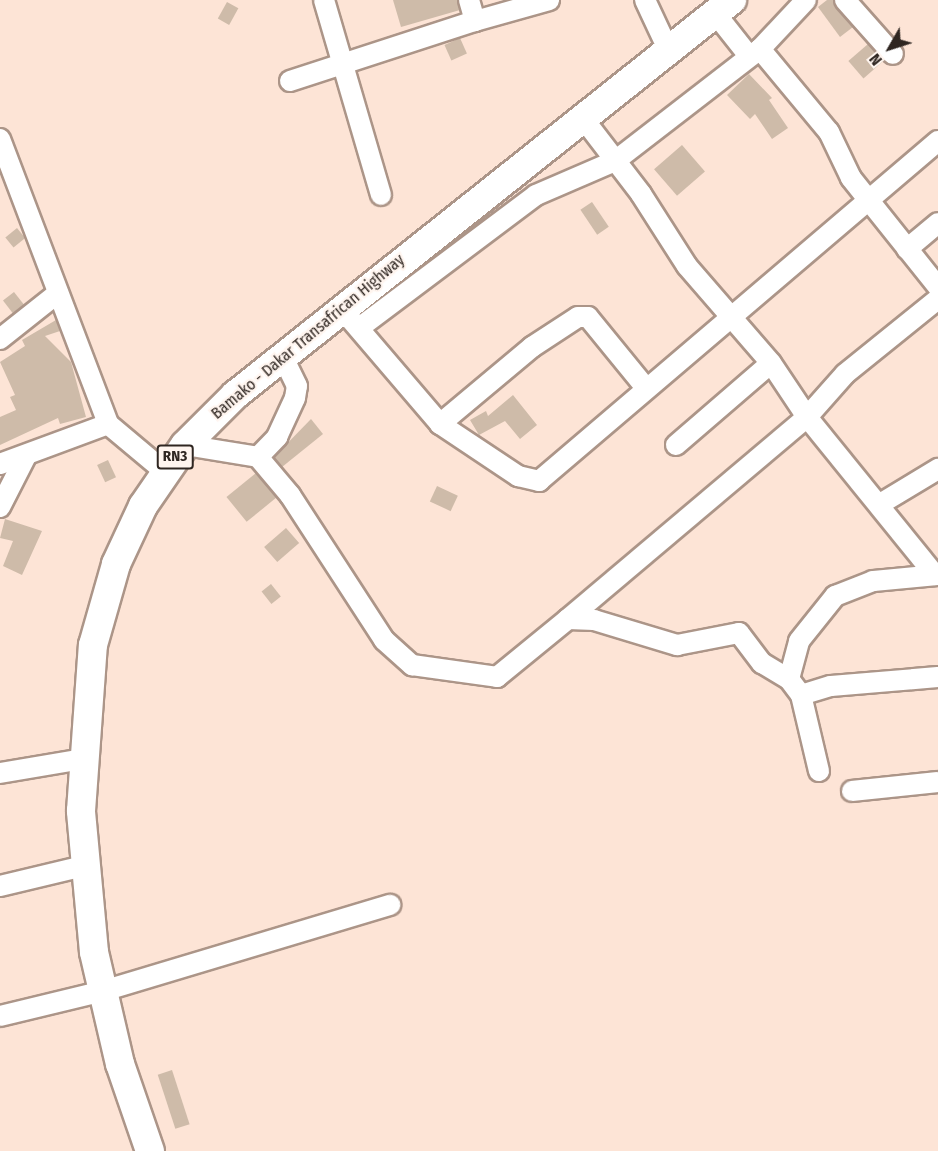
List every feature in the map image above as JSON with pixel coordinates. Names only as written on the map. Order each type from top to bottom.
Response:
[{"type":"highway","name":"Bamako - Dakar Transafrican Highway","points":[[150,1151],[120,1064],[102,991],[84,866],[83,759],[88,677],[104,600],[126,539],[164,471],[185,445],[235,396],[283,357],[350,318],[582,117],[724,6]]},
{"type":"street","points":[[324,0],[381,195]]},
{"type":"street","points":[[469,0],[475,21]]},
{"type":"street","points":[[290,81],[475,21],[549,0]]},
{"type":"street","points":[[645,0],[668,49]]},
{"type":"street","points":[[806,0],[754,53],[615,161],[536,195],[350,318],[440,424],[518,477],[539,481],[728,317],[869,202],[938,141]]},
{"type":"street","points":[[845,0],[893,54]]},
{"type":"street","points":[[724,6],[754,53],[829,132],[851,178],[938,287]]},
{"type":"street","points":[[582,117],[728,317],[771,363],[807,417],[936,575]]},
{"type":"street","points":[[0,139],[108,424],[164,471]]},
{"type":"street","points":[[907,249],[938,222]]},
{"type":"street","points":[[0,339],[58,293]]},
{"type":"street","points":[[185,445],[258,457],[290,495],[384,640],[412,665],[497,677],[807,417],[845,374],[938,298]]},
{"type":"street","points":[[440,424],[532,347],[578,317],[588,317],[646,388]]},
{"type":"street","points":[[258,457],[277,437],[295,398],[297,386],[283,357]]},
{"type":"street","points":[[676,445],[771,363]]},
{"type":"street","points":[[0,464],[108,424]]},
{"type":"street","points":[[0,507],[26,456]]},
{"type":"street","points":[[880,504],[938,469]]},
{"type":"street","points":[[819,771],[795,687],[799,640],[835,596],[873,581],[936,575]]},
{"type":"street","points":[[568,619],[594,620],[677,645],[739,633],[762,663],[795,687],[938,677]]},
{"type":"street","points":[[1,770],[83,759]]},
{"type":"street","points":[[852,791],[938,782]]},
{"type":"street","points":[[0,886],[84,866]]},
{"type":"street","points":[[0,1016],[102,991],[390,905]]},
{"type":"building","points":[[393,0],[457,0],[460,10],[401,27]]},
{"type":"building","points":[[827,0],[833,0],[853,27],[840,37],[818,7]]},
{"type":"building","points":[[227,2],[238,8],[229,25],[218,19]]},
{"type":"building","points":[[460,38],[467,54],[451,60],[444,45]]},
{"type":"building","points":[[868,44],[883,61],[863,78],[848,61]]},
{"type":"building","points":[[749,74],[772,98],[769,100],[788,128],[772,139],[755,114],[750,119],[727,95]]},
{"type":"building","points":[[682,145],[705,171],[677,196],[654,169]]},
{"type":"building","points":[[592,202],[609,227],[597,235],[580,210]]},
{"type":"building","points":[[17,228],[25,238],[14,248],[5,237]]},
{"type":"building","points":[[14,292],[24,305],[13,313],[3,301]]},
{"type":"building","points":[[56,320],[60,331],[45,336],[71,362],[86,417],[60,424],[58,418],[0,445],[0,417],[16,410],[10,397],[15,395],[0,362],[25,346],[22,340]]},
{"type":"building","points":[[513,395],[537,425],[520,439],[505,421],[479,435],[470,420],[486,411],[488,416]]},
{"type":"building","points":[[311,419],[323,434],[282,467],[274,457]]},
{"type":"building","points":[[108,460],[116,477],[105,482],[97,465]]},
{"type":"building","points":[[256,473],[276,498],[247,522],[226,497]]},
{"type":"building","points":[[437,486],[458,496],[451,511],[430,501]]},
{"type":"building","points":[[5,519],[42,531],[22,575],[3,566],[13,541],[0,538]]},
{"type":"building","points":[[286,528],[299,543],[277,562],[264,547]]},
{"type":"building","points":[[271,584],[281,597],[271,604],[262,591]]},
{"type":"building","points":[[172,1070],[190,1124],[175,1129],[158,1075]]}]
